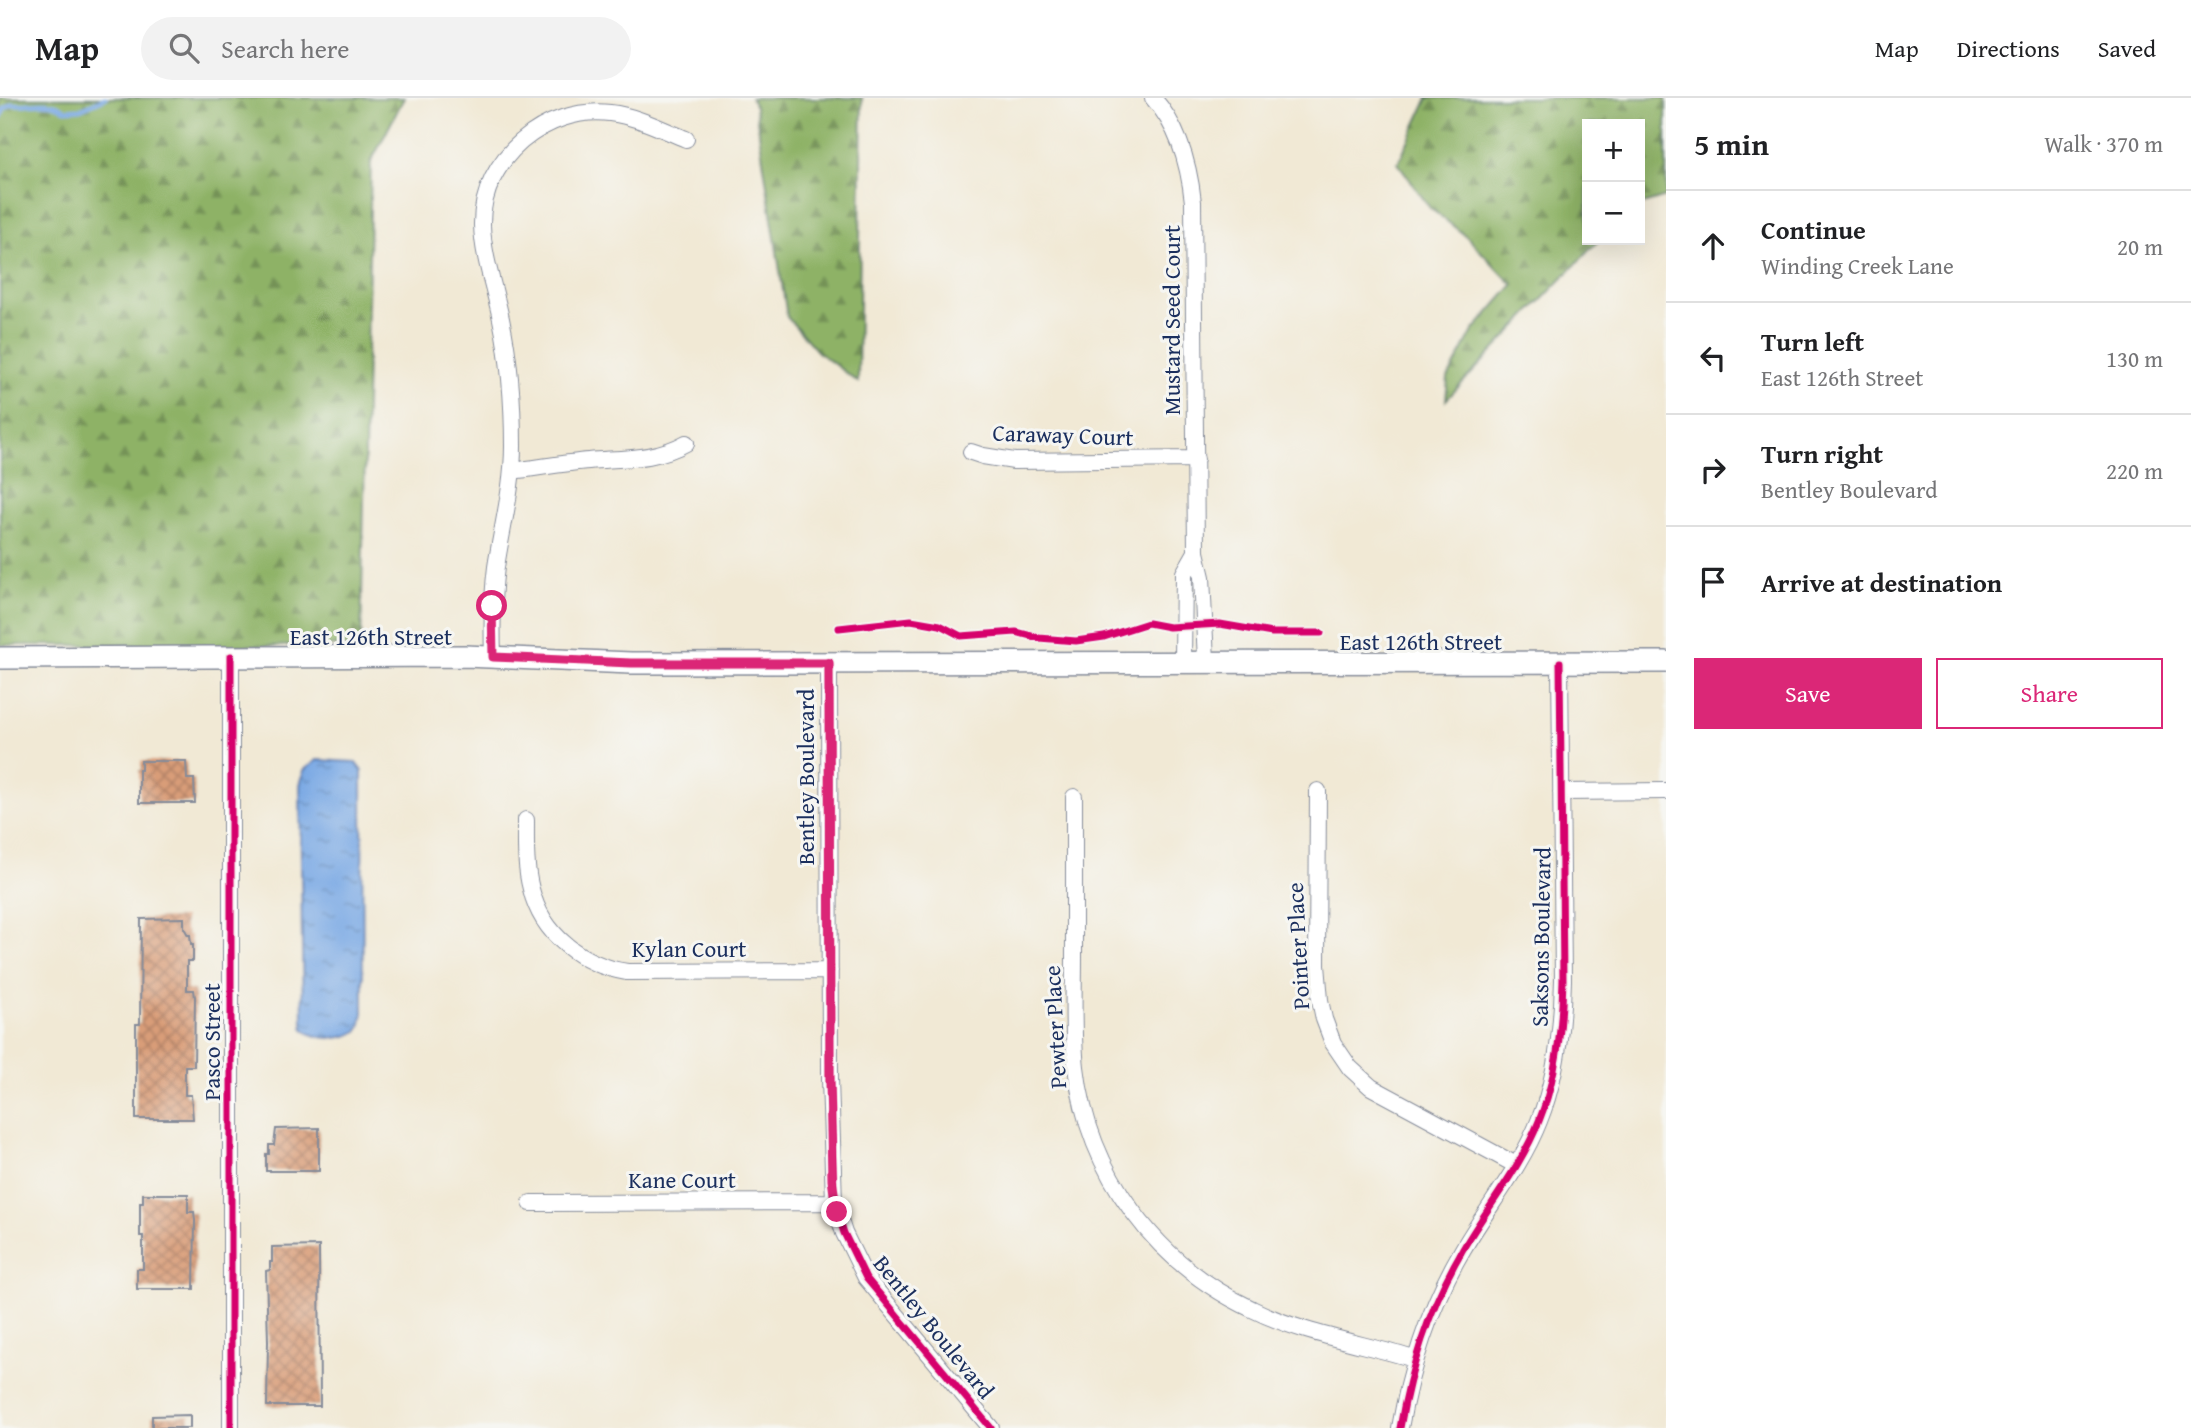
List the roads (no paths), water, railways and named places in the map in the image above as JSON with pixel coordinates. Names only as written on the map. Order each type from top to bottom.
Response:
[{"type":"main road","name":"East 126th Street","points":[[0,658],[493,657],[631,663],[1666,662]]},
{"type":"street","name":"Mustard Seed Court","points":[[1153,98],[1181,144],[1192,192],[1196,552],[1202,578],[1206,661]]},
{"type":"street","points":[[493,657],[493,589],[512,471],[513,447],[508,356],[483,233],[484,213],[491,183],[507,157],[528,135],[540,127],[569,116],[587,112],[629,116],[685,139]]},
{"type":"street","points":[[512,471],[649,457],[674,450],[686,443]]},
{"type":"street","name":"Caraway Court","points":[[971,452],[1014,461],[1196,459]]},
{"type":"street","name":"Mustard Seed Court","points":[[1183,661],[1184,573],[1196,552]]},
{"type":"street","name":"Pasco Street","points":[[231,656],[231,1428]]},
{"type":"street","name":"Bentley Boulevard","points":[[829,663],[831,1142],[834,1202],[844,1233],[866,1278],[991,1428]]},
{"type":"street","name":"Saksons Boulevard","points":[[1400,1428],[1414,1359],[1433,1306],[1516,1166],[1538,1124],[1546,1101],[1562,1015],[1560,663]]},
{"type":"street","name":"Pointer Place","points":[[1318,790],[1317,965],[1324,1019],[1334,1043],[1350,1068],[1371,1087],[1516,1166]]},
{"type":"street","points":[[1561,792],[1666,791]]},
{"type":"street","name":"Pewter Place","points":[[1074,797],[1076,1067],[1090,1129],[1111,1178],[1126,1203],[1153,1239],[1185,1268],[1233,1300],[1286,1323],[1414,1359]]},
{"type":"street","name":"Kylan Court","points":[[526,820],[527,864],[534,901],[561,942],[589,961],[627,972],[830,971]]},
{"type":"street","name":"Kane Court","points":[[531,1203],[834,1202]]},
{"type":"water","points":[[317,760],[355,762],[362,771],[363,1014],[360,1028],[355,1032],[331,1038],[314,1035],[303,1027],[300,785],[304,770]]},
{"type":"waterway","points":[[0,119],[4,109],[12,104],[46,103],[65,110],[80,109],[105,98]]}]
